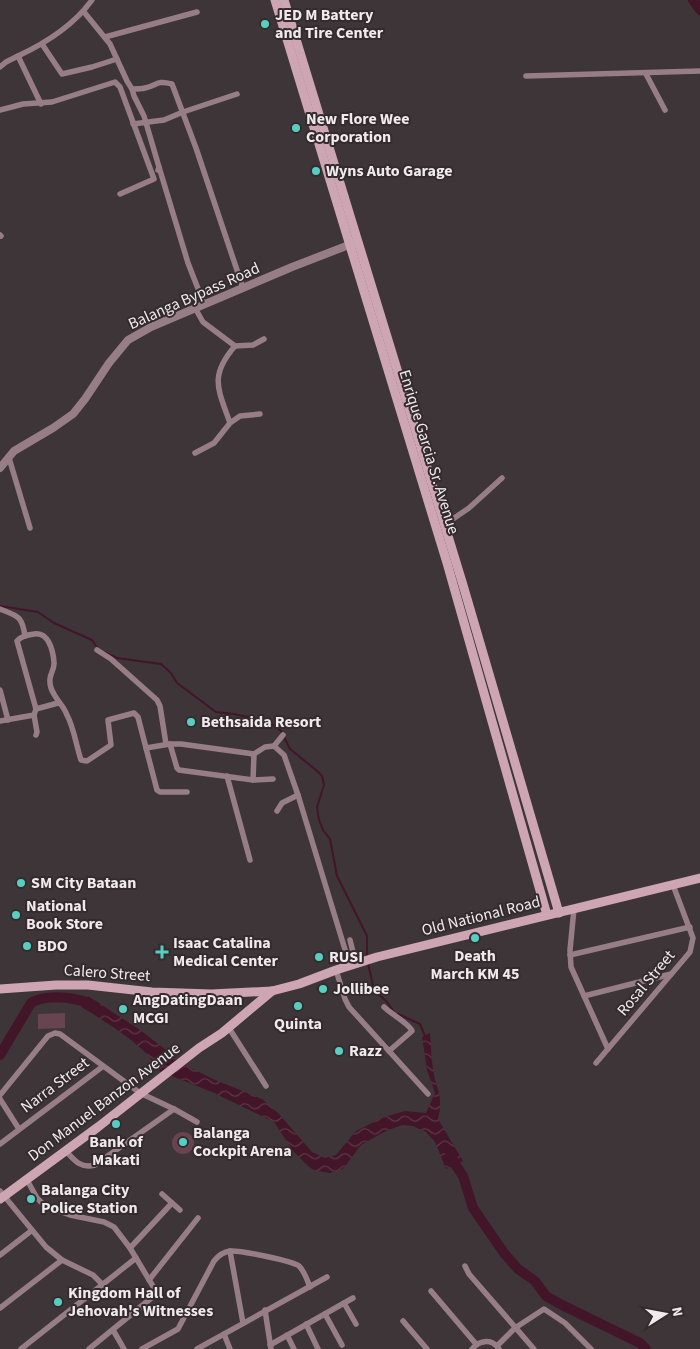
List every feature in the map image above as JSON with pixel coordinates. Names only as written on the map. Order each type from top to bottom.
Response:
[{"type":"main road","name":"Enrique Garcia Sr. Avenue","points":[[275,0],[286,20]]},
{"type":"main road","name":"Enrique Garcia Sr. Avenue","points":[[284,0],[286,20],[559,913]]},
{"type":"main road","name":"Enrique Garcia Sr. Avenue","points":[[354,243],[444,525],[451,562],[548,915]]},
{"type":"main road","name":"Old National Road","points":[[272,991],[299,984],[360,962],[700,878]]},
{"type":"main road","name":"Calero Street","points":[[0,990],[56,985],[211,994],[272,991]]},
{"type":"main road","name":"Don Manuel Banzon Avenue","points":[[1,1195],[27,1180],[66,1151],[159,1078],[229,1028],[272,991]]},
{"type":"street","points":[[0,67],[6,62],[42,44],[84,12],[92,0]]},
{"type":"street","points":[[84,12],[104,37],[132,89],[145,123],[188,263],[204,304]]},
{"type":"street","points":[[104,37],[197,12]]},
{"type":"street","points":[[42,44],[62,74],[116,59]]},
{"type":"street","points":[[18,56],[41,104]]},
{"type":"street","points":[[526,76],[700,71]]},
{"type":"street","points":[[646,74],[665,110]]},
{"type":"street","points":[[0,110],[17,105],[56,101],[114,82],[120,87],[154,179]]},
{"type":"street","points":[[132,89],[145,88],[163,82],[172,84],[243,288]]},
{"type":"street","points":[[133,124],[164,120],[237,94]]},
{"type":"street","points":[[120,194],[154,179],[159,167]]},
{"type":"street","name":"Balanga Bypass Road","points":[[0,468],[14,451],[73,414],[86,399],[109,363],[128,340],[151,327],[204,304],[354,243]]},
{"type":"street","points":[[195,308],[203,322],[235,346],[253,345],[264,339]]},
{"type":"street","points":[[230,423],[217,388],[219,374],[227,356],[235,346]]},
{"type":"street","points":[[195,453],[214,443],[230,423],[240,416],[260,414]]},
{"type":"street","points":[[9,458],[30,528]]},
{"type":"street","points":[[444,525],[469,508],[502,478]]},
{"type":"street","points":[[0,609],[20,618],[25,636]]},
{"type":"street","points":[[36,735],[35,712],[17,644],[18,639],[38,633],[47,638],[54,663],[49,677],[50,685],[58,703],[68,715],[81,760],[87,761],[111,745],[108,720],[134,713],[138,717],[157,790],[160,792],[187,792]]},
{"type":"street","points":[[97,650],[157,700],[168,744],[179,770],[253,780],[273,779]]},
{"type":"street","points":[[0,690],[8,720]]},
{"type":"street","points":[[0,721],[35,712],[58,703]]},
{"type":"street","points":[[146,748],[181,744],[254,754],[265,747],[274,746],[283,735]]},
{"type":"street","points":[[274,746],[284,755],[360,962]]},
{"type":"street","points":[[253,780],[254,754]]},
{"type":"street","points":[[227,776],[250,860]]},
{"type":"street","points":[[277,811],[282,803],[298,795]]},
{"type":"street","name":"Rosal Street","points":[[596,1063],[690,952],[693,938],[674,885]]},
{"type":"street","points":[[574,909],[570,955],[573,973],[608,1049]]},
{"type":"street","points":[[570,955],[690,927]]},
{"type":"street","points":[[350,940],[360,962]]},
{"type":"street","points":[[336,970],[349,1007],[428,1094]]},
{"type":"street","points":[[584,996],[672,973]]},
{"type":"street","points":[[384,1007],[412,1029],[410,1034],[389,1051]]},
{"type":"street","points":[[229,1028],[266,1086]]},
{"type":"street","points":[[0,1095],[48,1036],[55,1033],[60,1034],[140,1094],[174,1109],[197,1122]]},
{"type":"street","name":"Narra Street","points":[[0,1144],[102,1067]]},
{"type":"street","points":[[0,1099],[19,1129]]},
{"type":"street","points":[[66,1151],[82,1166],[95,1165],[174,1109]]},
{"type":"street","points":[[27,1180],[44,1206],[70,1215],[104,1222],[114,1227],[130,1248],[154,1288],[155,1295],[89,1349]]},
{"type":"street","points":[[162,1194],[180,1210]]},
{"type":"street","points":[[1,1195],[46,1247],[62,1260],[88,1272],[103,1285]]},
{"type":"street","points":[[130,1248],[172,1203]]},
{"type":"street","points":[[150,1280],[198,1218]]},
{"type":"street","points":[[0,1255],[31,1231]]},
{"type":"street","points":[[142,1349],[178,1329],[214,1261],[220,1254],[230,1251],[289,1261],[298,1265],[310,1287]]},
{"type":"street","points":[[230,1251],[243,1323]]},
{"type":"street","points":[[24,1348],[136,1258]]},
{"type":"street","points":[[0,1308],[62,1260]]},
{"type":"street","points":[[465,1266],[469,1274],[534,1349]]},
{"type":"street","points":[[197,1349],[327,1277]]},
{"type":"street","points":[[431,1291],[474,1346],[487,1341],[498,1347],[515,1328],[544,1308],[565,1323],[591,1349]]},
{"type":"street","points":[[265,1310],[270,1347],[287,1335],[354,1298]]},
{"type":"street","points":[[344,1303],[356,1324]]},
{"type":"street","points":[[325,1314],[342,1345]]},
{"type":"street","points":[[403,1321],[427,1349]]},
{"type":"street","points":[[306,1324],[318,1349]]},
{"type":"street","points":[[113,1330],[124,1349]]},
{"type":"street","points":[[224,1334],[230,1349]]},
{"type":"street","points":[[287,1335],[294,1349]]},
{"type":"shaded area","points":[[65,1013],[65,1028],[38,1029],[38,1014]]},
{"type":"shaded area","name":"Balanga Cockpit Arena","points":[[183,1132],[191,1135],[194,1143],[191,1151],[183,1154],[175,1151],[172,1143],[175,1135]]},
{"type":"water","points":[[88,996],[140,1030],[187,1066],[262,1099],[279,1114],[312,1152],[325,1158],[336,1155],[356,1131],[384,1117],[405,1111],[426,1113],[435,1093],[427,1070],[422,1037],[430,1033],[434,1076],[440,1098],[438,1119],[463,1161],[446,1169],[435,1142],[426,1132],[413,1126],[402,1125],[384,1132],[361,1145],[343,1169],[330,1173],[312,1170],[293,1151],[274,1122],[212,1092],[157,1070],[146,1053],[111,1026],[80,1006]]},
{"type":"waterway","points":[[693,0],[700,10]]},
{"type":"waterway","points":[[0,606],[38,612],[54,623],[92,640],[98,649]]},
{"type":"waterway","points":[[104,652],[117,658],[161,664],[171,673],[177,683],[216,712],[269,722],[281,731],[290,749],[322,776],[324,785],[317,807],[319,820],[323,830],[330,839],[337,876],[367,936],[367,956]]},
{"type":"waterway","points":[[368,963],[374,990],[387,1002],[394,1012]]},
{"type":"waterway","points":[[0,1055],[31,1003],[54,997],[82,1001],[96,1007]]},
{"type":"waterway","points":[[398,1014],[420,1024],[425,1036]]},
{"type":"waterway","points":[[450,1153],[463,1176],[473,1208],[504,1253],[518,1269],[535,1281],[546,1296],[640,1343],[646,1349]]},
{"type":"place","name":"JED M Battery and Tire Center","points":[[265,24]]},
{"type":"place","name":"New Flore Wee Corporation","points":[[296,128]]},
{"type":"place","name":"Wyns Auto Garage","points":[[316,171]]},
{"type":"place","name":"Bethsaida Resort","points":[[191,722]]},
{"type":"place","name":"SM City Bataan","points":[[21,883]]},
{"type":"place","name":"National Book Store","points":[[16,915]]},
{"type":"place","name":"Death March KM 45","points":[[475,938]]},
{"type":"place","name":"BDO","points":[[27,946]]},
{"type":"place","name":"Isaac Catalina Medical Center","points":[[162,952]]},
{"type":"place","name":"RUSI","points":[[319,957]]},
{"type":"place","name":"Jollibee","points":[[323,989]]},
{"type":"place","name":"Quinta","points":[[298,1006]]},
{"type":"place","name":"AngDatingDaan MCGI","points":[[123,1009]]},
{"type":"place","name":"Razz","points":[[339,1051]]},
{"type":"place","name":"Bank of Makati","points":[[116,1124]]},
{"type":"place","name":"Balanga Cockpit Arena","points":[[183,1142]]},
{"type":"place","name":"Balanga City Police Station","points":[[31,1199]]},
{"type":"place","name":"Kingdom Hall of Jehovah's Witnesses","points":[[58,1302]]}]
